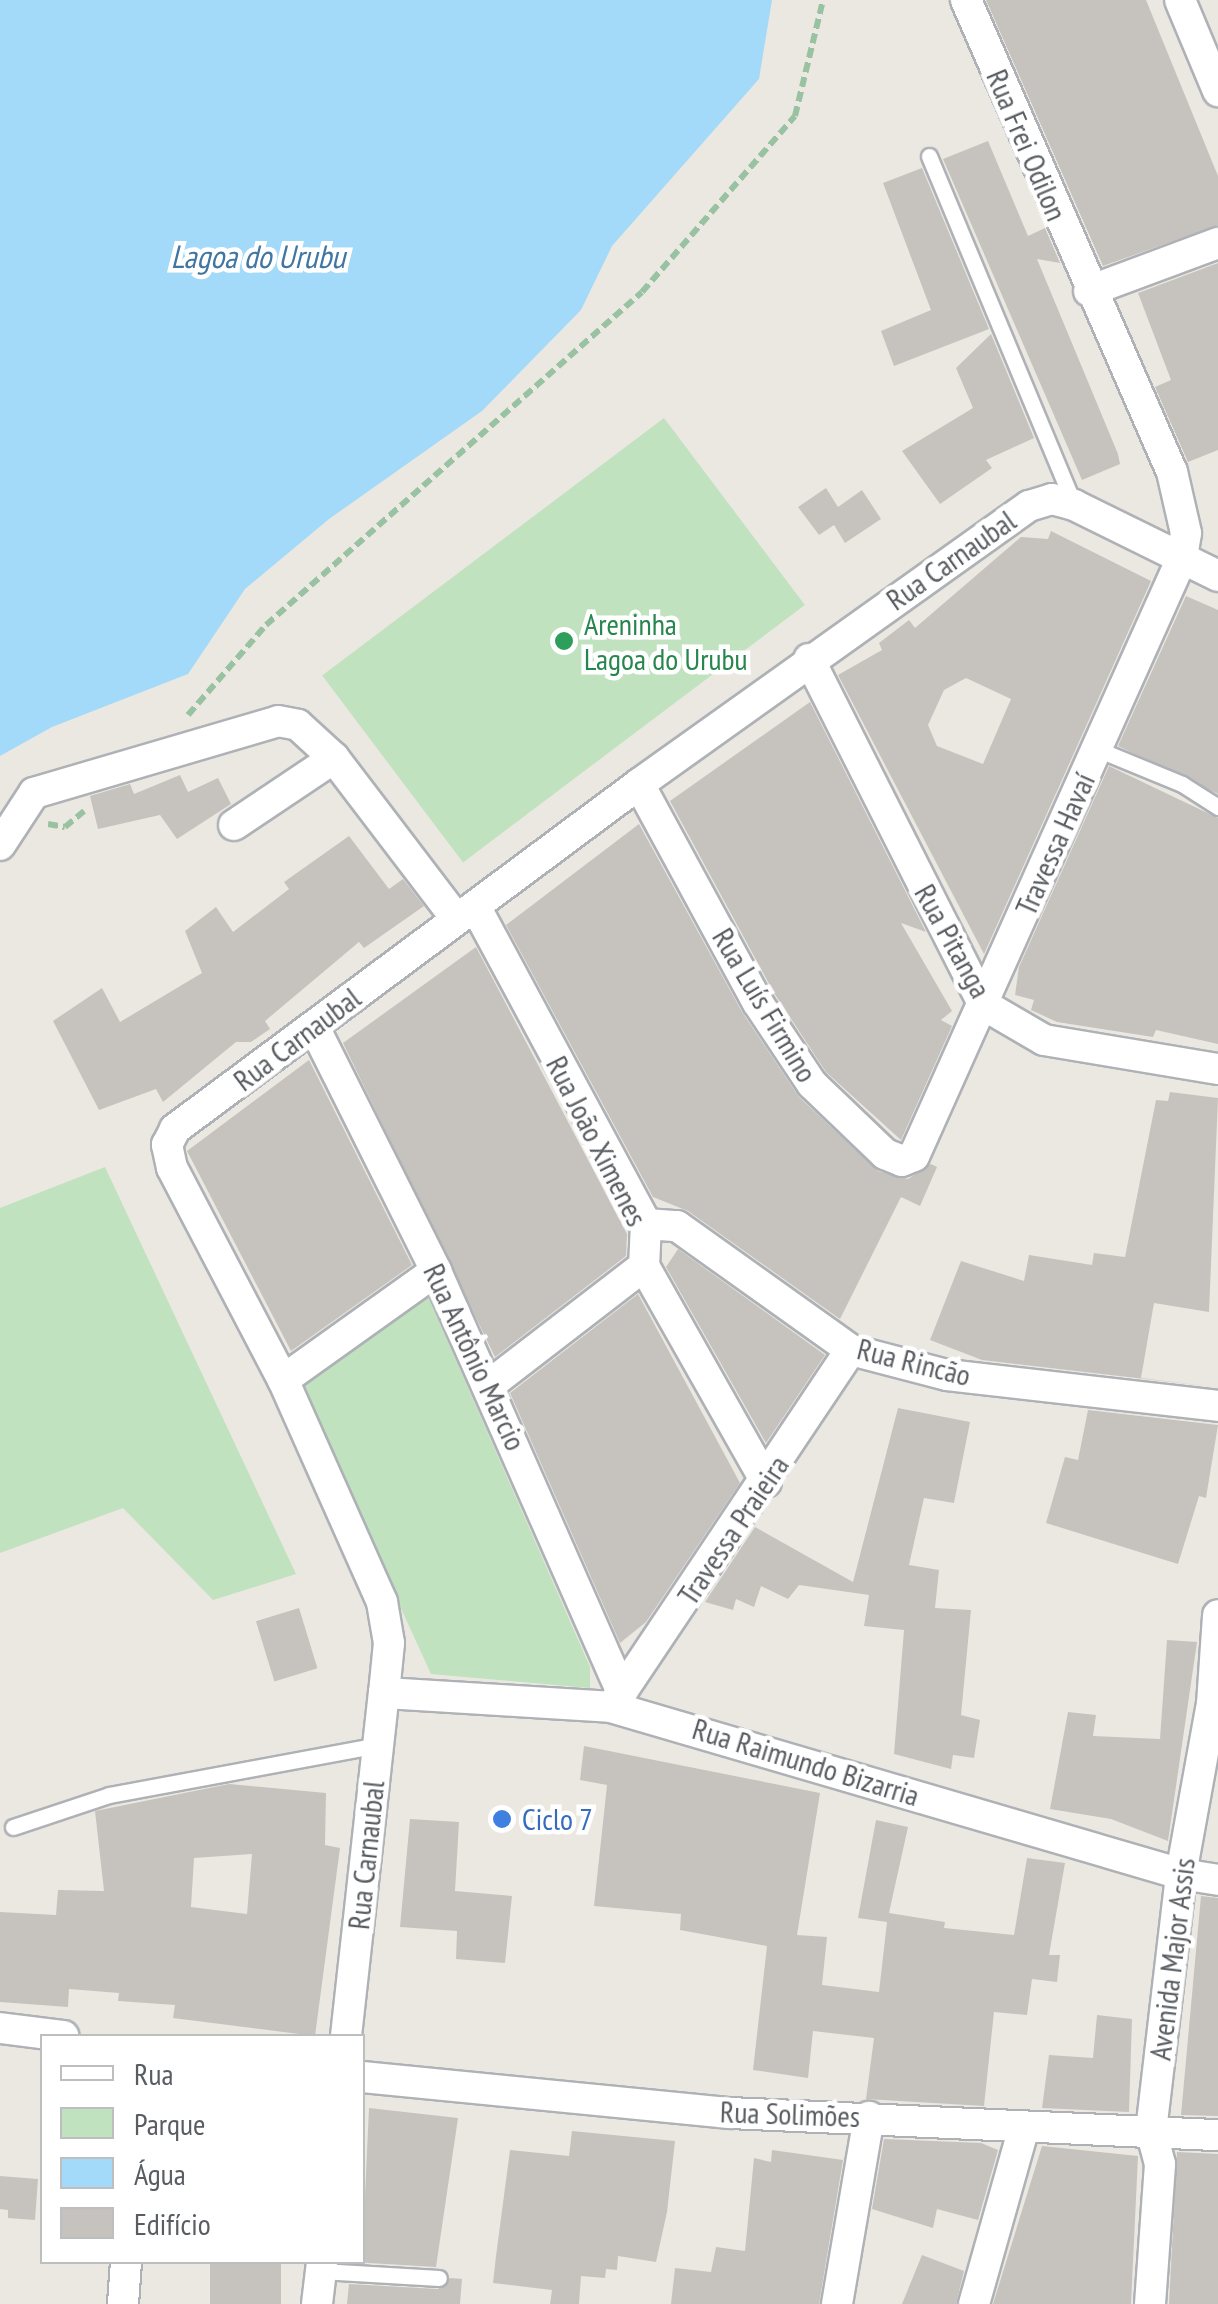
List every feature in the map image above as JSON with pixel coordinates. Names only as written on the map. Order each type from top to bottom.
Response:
[{"type":"street","name":"Rua Frei Odilon","points":[[966,0],[1089,291],[1172,472],[1186,533],[1182,558]]},
{"type":"street","points":[[1180,0],[1218,91]]},
{"type":"street","points":[[1089,291],[1218,243]]},
{"type":"street","name":"Rua Carnaubal","points":[[346,2034],[384,1693],[388,1644],[382,1602],[283,1380],[172,1168],[167,1145],[175,1130],[639,784],[1029,506],[1052,499],[1074,505],[1218,576]]},
{"type":"street","name":"Travessa Havaí","points":[[928,1130],[1182,558]]},
{"type":"street","name":"Rua Pitanga","points":[[809,660],[984,1005],[1044,1040],[1218,1069]]},
{"type":"street","name":"Rua João Ximenes","points":[[0,845],[34,793],[257,725],[298,724],[334,758],[465,912],[646,1224],[644,1266],[766,1482]]},
{"type":"street","points":[[234,825],[334,758]]},
{"type":"street","name":"Rua Luís Firmino","points":[[639,784],[758,1003],[812,1084],[843,1120],[902,1160],[914,1156],[928,1130]]},
{"type":"street","name":"Rua Antônio Marcio","points":[[314,1027],[436,1271],[488,1386],[616,1700]]},
{"type":"street","name":"Rua Rincão","points":[[646,1224],[677,1226],[851,1350],[947,1375],[1218,1406]]},
{"type":"street","points":[[488,1386],[644,1266]]},
{"type":"street","points":[[283,1380],[436,1271]]},
{"type":"street","name":"Travessa Praieira","points":[[616,1700],[766,1482],[851,1350]]},
{"type":"street","name":"Avenida Major Assis","points":[[1150,2304],[1160,2164],[1151,2131],[1181,1874],[1212,1704],[1218,1615]]},
{"type":"street","name":"Rua Raimundo Bizarria","points":[[384,1693],[616,1700],[1181,1874],[1218,1880]]},
{"type":"street","points":[[0,2028],[47,2034]]},
{"type":"street","name":"Rua Solimões","points":[[365,2077],[730,2112],[1218,2136]]},
{"type":"street","points":[[837,2304],[869,2117]]},
{"type":"street","points":[[974,2304],[1024,2128]]},
{"type":"street","points":[[123,2304],[126,2264]]},
{"type":"street","points":[[317,2304],[321,2266]]},
{"type":"lane","points":[[929,156],[1074,505]]},
{"type":"lane","points":[[1097,749],[1182,784],[1218,807]]},
{"type":"lane","points":[[12,1826],[109,1795],[378,1745]]},
{"type":"lane","points":[[321,2266],[439,2278]]},
{"type":"path","points":[[180,722],[266,624],[642,292],[794,116],[823,0]]},
{"type":"green space","name":"Areninha Lagoa do Urubu","points":[[664,418],[805,605],[463,862],[322,676]]},
{"type":"green space","points":[[105,1167],[296,1574],[213,1600],[123,1508],[0,1553],[0,1208]]},
{"type":"green space","points":[[423,1285],[590,1667],[590,1688],[431,1674],[297,1381]]},
{"type":"water","name":"Lagoa do Urubu","points":[[0,0],[772,0],[759,79],[612,246],[581,310],[482,411],[329,519],[245,589],[188,674],[52,727],[0,756]]},
{"type":"building","points":[[986,0],[1146,0],[1218,176],[1218,225],[1103,266]]},
{"type":"building","points":[[988,141],[1028,236],[1045,228],[1060,263],[1037,259],[1118,454],[1120,464],[1082,480],[943,159]]},
{"type":"building","points":[[922,168],[989,329],[894,366],[881,331],[931,310],[883,183]]},
{"type":"building","points":[[1218,263],[1218,450],[1188,462],[1155,387],[1171,380],[1138,293]]},
{"type":"building","points":[[991,334],[1034,438],[986,460],[992,468],[940,504],[902,451],[973,408],[956,368]]},
{"type":"building","points":[[826,488],[838,507],[862,490],[881,519],[845,543],[834,525],[819,535],[798,507]]},
{"type":"building","points":[[1051,531],[1151,581],[984,954],[838,675],[882,650],[879,643],[909,620],[915,628],[1021,537],[1048,539]],"holes":[[[966,678],[1011,699],[983,764],[937,746],[928,725],[944,690]]]},
{"type":"building","points":[[1186,596],[1218,610],[1218,794],[1118,746]]},
{"type":"building","points":[[810,702],[926,932],[901,923],[952,1011],[941,1020],[952,1026],[901,1140],[826,1072],[774,993],[670,801]]},
{"type":"building","points":[[1109,766],[1218,818],[1218,1044],[1156,1030],[1153,1037],[1057,1022],[1031,1010],[1034,1000],[1015,995],[1019,967]]},
{"type":"building","points":[[180,775],[188,792],[218,778],[231,804],[177,839],[160,815],[98,829],[90,796],[130,784],[134,794]]},
{"type":"building","points":[[639,824],[742,1012],[799,1097],[878,1171],[908,1179],[931,1164],[937,1167],[920,1206],[901,1197],[840,1319],[688,1211],[653,1197],[506,925]]},
{"type":"building","points":[[349,836],[389,889],[403,879],[424,906],[364,948],[359,942],[265,1021],[270,1029],[251,1042],[236,1042],[163,1102],[156,1089],[99,1110],[53,1021],[102,988],[120,1022],[202,973],[185,931],[216,907],[233,932],[289,889],[284,882]]},
{"type":"building","points":[[476,947],[627,1234],[626,1256],[495,1357],[343,1043]]},
{"type":"building","points":[[309,1060],[412,1265],[291,1351],[187,1151]]},
{"type":"building","points":[[1170,1092],[1218,1098],[1209,1312],[1154,1303],[1141,1378],[1214,1387],[982,1360],[930,1340],[961,1261],[1024,1281],[1029,1255],[1092,1265],[1094,1253],[1125,1257],[1156,1100],[1168,1101]]},
{"type":"building","points":[[678,1249],[825,1355],[766,1443],[666,1267]]},
{"type":"building","points":[[638,1294],[740,1483],[646,1622],[620,1643],[510,1393]]},
{"type":"building","points":[[898,1408],[970,1422],[954,1503],[924,1498],[909,1565],[939,1570],[935,1608],[971,1610],[961,1715],[980,1720],[974,1758],[953,1755],[951,1769],[894,1754],[904,1630],[864,1626],[869,1595],[799,1585],[788,1599],[761,1586],[754,1607],[736,1599],[733,1610],[705,1602],[755,1527],[853,1582]]},
{"type":"building","points":[[1088,1410],[1218,1425],[1206,1498],[1199,1496],[1178,1564],[1046,1523],[1065,1457],[1078,1460]]},
{"type":"building","points":[[299,1608],[317,1668],[274,1681],[256,1621]]},
{"type":"building","points":[[1167,1640],[1197,1642],[1168,1841],[1111,1819],[1050,1809],[1068,1712],[1096,1715],[1093,1736],[1160,1739]]},
{"type":"building","points":[[584,1746],[820,1793],[797,1935],[827,1937],[822,1985],[879,1992],[887,1922],[858,1918],[876,1820],[908,1827],[889,1913],[945,1922],[944,1928],[1014,1935],[1027,1858],[1065,1863],[1049,1955],[1060,1955],[1057,1982],[1032,1979],[1027,2015],[994,2012],[984,2106],[866,2099],[874,2038],[813,2031],[808,2078],[753,2070],[767,1946],[680,1930],[681,1914],[594,1906],[607,1785],[580,1780]]},
{"type":"building","points":[[229,1784],[326,1793],[325,1845],[340,1848],[315,2034],[173,2018],[175,2005],[118,2001],[119,1993],[69,1989],[68,2007],[0,2002],[0,1912],[56,1915],[58,1890],[104,1891],[95,1811]],"holes":[[[252,1854],[247,1914],[191,1907],[194,1858]]]},
{"type":"building","points":[[410,1819],[459,1822],[455,1891],[512,1896],[505,1963],[456,1959],[457,1931],[400,1927]]},
{"type":"building","points":[[1201,1896],[1218,1898],[1218,2116],[1181,2115]]},
{"type":"building","points":[[1097,2015],[1132,2019],[1129,2112],[1042,2108],[1049,2055],[1093,2058]]},
{"type":"building","points":[[369,2108],[458,2118],[436,2267],[365,2263]]},
{"type":"building","points":[[572,2131],[675,2141],[667,2212],[656,2262],[618,2256],[617,2270],[606,2269],[605,2278],[581,2276],[579,2304],[550,2304],[552,2290],[493,2283],[496,2256],[510,2150],[569,2156]]},
{"type":"building","points":[[884,2139],[981,2143],[998,2150],[978,2220],[937,2209],[933,2228],[872,2209]]},
{"type":"building","points":[[1042,2146],[1138,2156],[1131,2304],[993,2304]]},
{"type":"building","points":[[772,2150],[843,2160],[819,2304],[671,2304],[675,2268],[711,2272],[716,2247],[745,2251],[754,2158],[771,2162]]},
{"type":"building","points":[[1177,2152],[1218,2154],[1218,2304],[1169,2304]]},
{"type":"building","points":[[0,2176],[38,2179],[35,2220],[8,2218],[8,2210],[0,2209]]},
{"type":"building","points":[[922,2255],[964,2271],[956,2304],[902,2304]]},
{"type":"building","points":[[210,2264],[281,2264],[281,2304],[210,2304]]},
{"type":"building","points":[[450,2278],[462,2279],[460,2304],[347,2304],[349,2284],[438,2289]]},
{"type":"place","name":"Areninha Lagoa do Urubu","points":[[564,641]]},
{"type":"place","name":"Ciclo 7","points":[[502,1819]]}]
